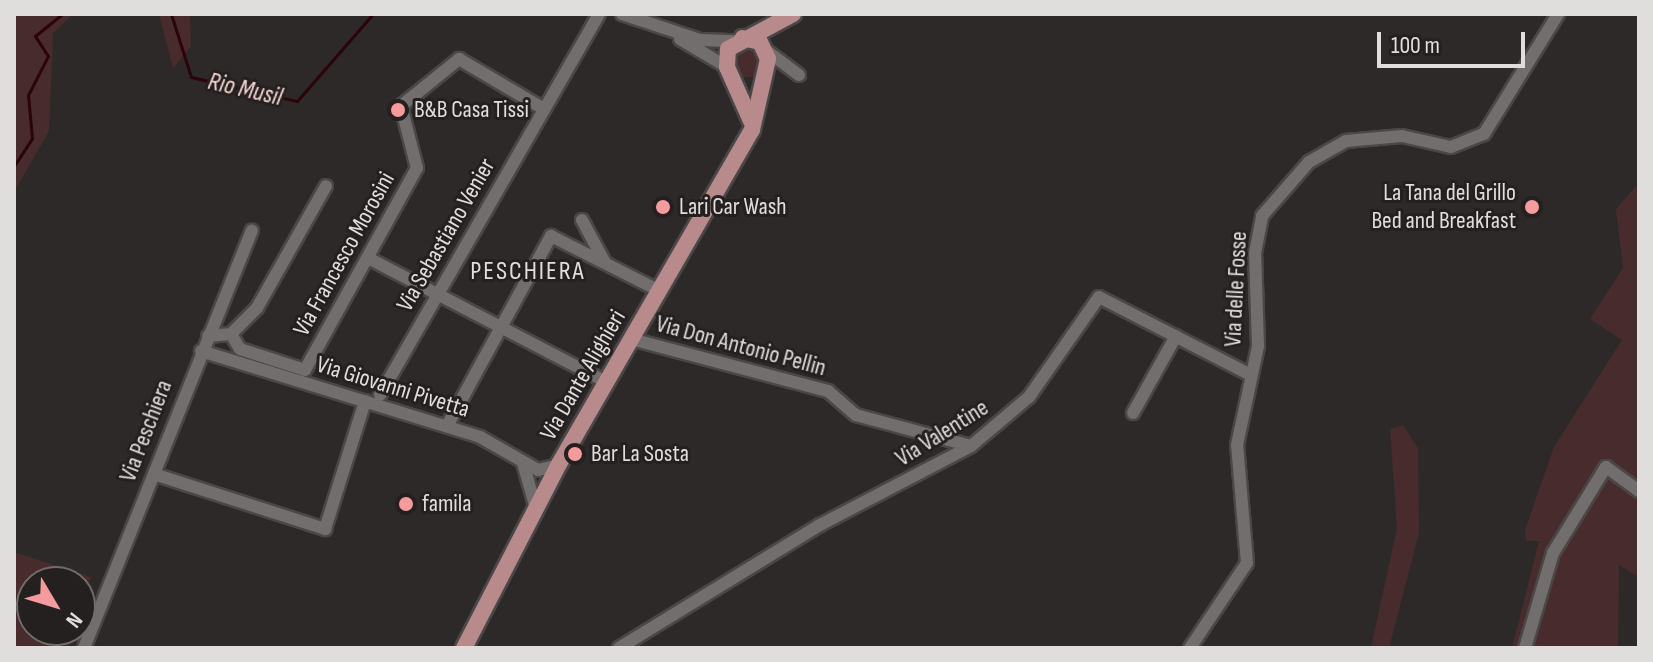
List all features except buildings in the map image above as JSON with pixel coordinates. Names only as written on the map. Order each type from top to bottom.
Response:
[{"type":"main road","points":[[752,130],[730,72],[739,40],[793,14]]},
{"type":"main road","points":[[739,40],[766,49],[793,14]]},
{"type":"main road","name":"Via Dante Alighieri","points":[[464,648],[559,464],[752,130],[766,49]]},
{"type":"main road","points":[[730,72],[764,72]]},
{"type":"street","name":"Via Sebastiano Venier","points":[[380,395],[599,14]]},
{"type":"street","points":[[622,14],[670,33],[730,72]]},
{"type":"street","name":"Via delle Fosse","points":[[1190,648],[1247,563],[1237,445],[1259,317],[1255,253],[1262,216],[1282,188],[1346,141],[1374,135],[1468,145],[1499,119],[1558,14]]},
{"type":"street","points":[[670,33],[739,40]]},
{"type":"street","points":[[764,72],[799,75],[766,49]]},
{"type":"street","name":"Via Francesco Morosini","points":[[233,332],[240,349],[305,370],[417,168],[401,106],[459,59],[544,109]]},
{"type":"street","points":[[208,336],[233,332],[257,308],[326,186]]},
{"type":"street","points":[[582,220],[604,261]]},
{"type":"street","name":"Via Peschiera","points":[[84,648],[201,351],[252,231]]},
{"type":"street","points":[[447,426],[554,235],[660,291]]},
{"type":"street","points":[[368,258],[606,382]]},
{"type":"street","name":"Via Valentine","points":[[619,648],[820,525],[971,446],[1029,397],[1099,297],[1251,375]]},
{"type":"street","points":[[213,322],[233,332]]},
{"type":"street","points":[[1133,413],[1176,336]]},
{"type":"street","name":"Via Don Antonio Pellin","points":[[631,339],[828,391],[856,415],[971,446]]},
{"type":"street","name":"Via Giovanni Pivetta","points":[[201,351],[447,426],[522,460],[534,469]]},
{"type":"street","points":[[154,474],[325,529],[365,401]]},
{"type":"street","points":[[522,460],[533,481],[538,506]]},
{"type":"street","points":[[538,506],[534,469],[559,464]]},
{"type":"street","points":[[1525,648],[1553,553],[1606,467],[1639,491]]},
{"type":"shaded area","points":[[14,14],[73,14],[53,33],[49,131],[14,192]]},
{"type":"shaded area","points":[[159,14],[190,14],[191,46],[173,68]]},
{"type":"shaded area","points":[[733,44],[763,47],[758,76],[740,78],[728,53]]},
{"type":"shaded area","points":[[1639,183],[1639,577],[1619,565],[1618,648],[1527,648],[1552,564],[1611,465],[1605,461],[1559,540],[1524,648],[1512,648],[1539,541],[1526,541],[1525,530],[1554,447],[1622,340],[1590,319],[1623,268],[1616,209]]},
{"type":"shaded area","points":[[1403,425],[1418,448],[1419,533],[1389,648],[1371,648],[1397,528],[1390,429]]},
{"type":"shaded area","points":[[14,552],[57,566],[16,566],[16,646],[70,646],[14,648]]},
{"type":"waterway","name":"Rio Musil","points":[[14,166],[32,138],[28,95],[48,56],[35,36],[62,14]]},
{"type":"waterway","name":"Rio Musil","points":[[171,14],[191,77],[297,101],[373,14]]},
{"type":"place","name":"B&B Casa Tissi","points":[[398,110]]},
{"type":"place","name":"Lari Car Wash","points":[[663,207]]},
{"type":"place","name":"La Tana del Grillo Bed and Breakfast","points":[[1532,207]]},
{"type":"place","name":"Bar La Sosta","points":[[575,454]]},
{"type":"place","name":"famila","points":[[406,504]]},
{"type":"district","name":"PESCHIERA","points":[[528,272]]}]
